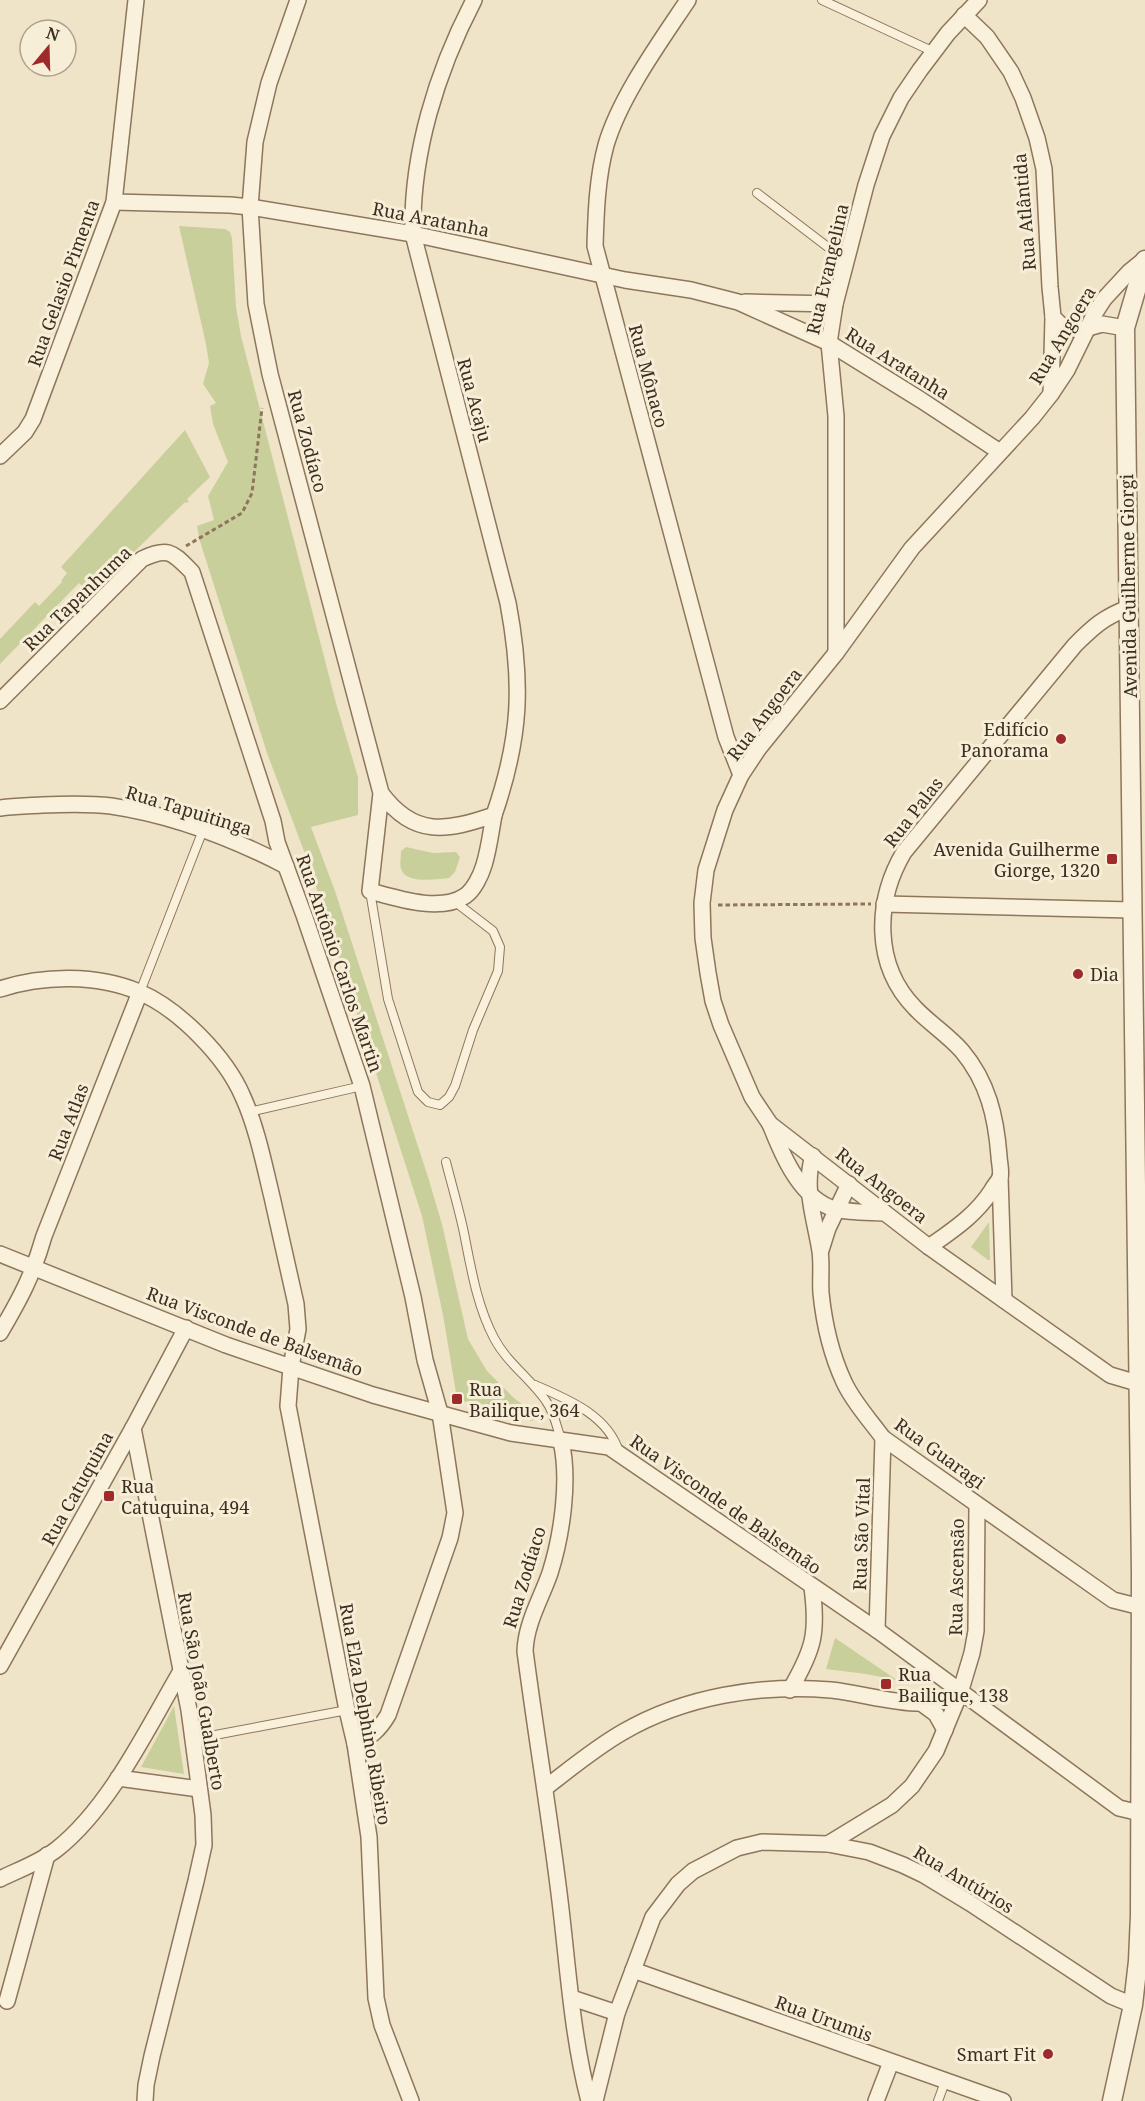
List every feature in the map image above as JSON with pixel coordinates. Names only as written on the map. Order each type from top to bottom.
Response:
[{"type":"street","name":"Rua Gelasio Pimenta","points":[[0,456],[25,432],[33,419],[114,202],[136,0]]},
{"type":"street","name":"Rua Zodíaco","points":[[298,0],[269,83],[255,142],[250,207],[256,304],[270,374],[381,794],[370,891]]},
{"type":"street","name":"Rua Acaju","points":[[454,901],[466,896],[484,865],[494,815],[506,782],[515,736],[519,672],[508,603],[413,234],[412,213],[416,183],[431,110],[456,34],[474,0]]},
{"type":"street","name":"Rua Mônaco","points":[[688,0],[620,110],[607,145],[596,212],[595,246],[726,737],[741,775]]},
{"type":"street","name":"Rua Evangelina","points":[[836,653],[836,416],[828,343],[835,304],[866,185],[882,136],[901,98],[934,52],[979,0]]},
{"type":"street","name":"Rua Atlântida","points":[[964,15],[987,38],[1011,72],[1037,138],[1044,169],[1053,317],[1051,394]]},
{"type":"street","name":"Rua Aratanha","points":[[114,202],[250,207],[413,234],[601,275],[691,290],[738,302],[828,343],[921,400],[999,452]]},
{"type":"street","name":"Rua Angoera","points":[[1137,1383],[1110,1375],[929,1248],[770,1124],[752,1097],[721,1025],[713,1000],[704,938],[702,905],[706,870],[715,836],[741,775],[759,748],[836,653],[912,548],[1032,418],[1051,394],[1075,355],[1095,313],[1112,290],[1145,259]]},
{"type":"street","name":"Avenida Guilherme Giorgi","points":[[1112,2101],[1133,2005],[1143,1915],[1141,1607],[1143,1575],[1137,1383],[1125,328],[1145,259]]},
{"type":"street","points":[[1112,290],[1134,299]]},
{"type":"street","name":"Rua Aratanha","points":[[738,302],[835,304]]},
{"type":"street","points":[[1053,317],[1067,328],[1081,330],[1102,324],[1125,328]]},
{"type":"street","name":"Rua Tapanhuma","points":[[0,701],[142,559],[166,552]]},
{"type":"street","name":"Rua Antônio Carlos Martin","points":[[166,552],[192,572],[273,821],[277,842],[362,1086],[413,1297],[425,1360],[440,1413],[453,1496],[454,1523],[388,1715],[382,1727],[372,1736],[355,1744]]},
{"type":"street","name":"Rua Palas","points":[[1004,1300],[1000,1177],[996,1124],[989,1095],[961,1049],[913,1006],[897,983],[887,962],[884,946],[882,929],[884,904],[891,877],[903,852],[1075,645],[1109,615],[1128,608]]},
{"type":"street","points":[[381,794],[392,809],[405,819],[419,825],[451,826],[471,823],[494,815]]},
{"type":"street","name":"Rua Tapuitinga","points":[[2,807],[67,804],[110,806],[203,830],[244,845],[286,866]]},
{"type":"street","points":[[370,891],[404,901],[431,903],[454,901]]},
{"type":"street","points":[[884,904],[1132,910]]},
{"type":"street","points":[[0,989],[40,980],[69,978],[100,982],[140,992]]},
{"type":"street","name":"Rua Elza Delphino Ribeiro","points":[[140,992],[177,1017],[218,1055],[243,1095],[263,1159],[296,1304],[298,1329],[291,1367],[288,1406],[355,1744],[369,1837],[376,1998],[382,2025],[411,2101]]},
{"type":"street","name":"Rua Atlas","points":[[0,1334],[27,1287],[44,1236],[140,992]]},
{"type":"street","points":[[770,1124],[785,1161],[809,1192],[825,1205],[837,1209],[885,1213]]},
{"type":"street","name":"Rua Guaragi","points":[[813,1156],[808,1178],[820,1253],[821,1293],[830,1345],[844,1383],[884,1438],[1113,1600],[1141,1607]]},
{"type":"street","points":[[929,1248],[963,1224],[982,1205],[1000,1177]]},
{"type":"street","name":"Rua Guaragi","points":[[820,1253],[849,1184]]},
{"type":"street","name":"Rua Visconde de Balsemão","points":[[0,1254],[226,1345],[373,1395],[511,1433],[598,1445],[619,1453],[877,1630],[959,1695],[1119,1808],[1142,1805]]},
{"type":"street","name":"Rua Catuquina","points":[[0,1666],[186,1328]]},
{"type":"street","name":"Rua São João Gualberto","points":[[133,1428],[194,1739],[203,1815],[204,1845],[152,2056],[145,2101]]},
{"type":"street","name":"Rua São Vital","points":[[877,1630],[884,1438]]},
{"type":"street","name":"Rua Zodíaco","points":[[561,1441],[565,1468],[559,1536],[550,1572],[526,1637],[525,1651],[583,2081],[589,2101]]},
{"type":"street","name":"Rua Ascensão","points":[[828,1844],[892,1805],[912,1786],[927,1767],[945,1730],[959,1695],[976,1631],[977,1505]]},
{"type":"street","points":[[790,1689],[801,1671],[815,1633],[816,1615],[812,1587]]},
{"type":"street","points":[[0,1880],[57,1849],[97,1808],[118,1778],[181,1671]]},
{"type":"street","points":[[545,1788],[606,1743],[653,1717],[679,1706],[708,1699],[748,1692],[790,1689],[831,1690],[921,1703],[959,1695]]},
{"type":"street","points":[[921,1703],[936,1714],[945,1730]]},
{"type":"street","points":[[118,1778],[199,1789]]},
{"type":"street","name":"Rua Antúrios","points":[[595,2101],[617,2013],[653,1917],[678,1884],[693,1871],[737,1848],[762,1842],[828,1844],[869,1852],[924,1875],[1111,1996],[1133,2005]]},
{"type":"street","points":[[7,2001],[47,1855]]},
{"type":"street","name":"Rua Urumis","points":[[633,1970],[1003,2101]]},
{"type":"street","points":[[572,1998],[617,2013]]},
{"type":"street","points":[[876,2101],[891,2062]]},
{"type":"lane","points":[[822,0],[934,52]]},
{"type":"lane","points":[[757,193],[846,261]]},
{"type":"lane","points":[[140,992],[203,830]]},
{"type":"lane","points":[[370,891],[388,999],[418,1092],[428,1102],[440,1105],[449,1097],[455,1086],[473,1030],[498,971],[500,947],[493,931],[454,901]]},
{"type":"lane","points":[[249,1112],[362,1086]]},
{"type":"lane","name":"Rua Zodíaco","points":[[446,1162],[476,1290],[487,1324],[509,1360],[533,1385],[551,1409],[561,1441]]},
{"type":"lane","points":[[533,1385],[566,1399],[594,1418],[615,1439],[619,1453]]},
{"type":"lane","points":[[194,1739],[347,1710]]},
{"type":"lane","points":[[938,2101],[945,2082]]},
{"type":"path","points":[[166,552],[242,513],[252,493],[263,403]]},
{"type":"path","points":[[702,905],[884,904]]},
{"type":"green space","points":[[179,226],[225,229],[230,232],[232,238],[236,307],[241,336],[336,703],[358,777],[358,815],[311,827],[335,891],[428,1177],[442,1224],[468,1339],[487,1371],[514,1398],[535,1414],[536,1419],[532,1421],[464,1401],[456,1393],[443,1315],[422,1216],[307,859],[267,753],[199,538],[197,526],[214,520],[208,496],[228,462],[213,424],[210,406],[216,403],[203,384],[209,363]]},
{"type":"green space","points":[[185,430],[210,477],[187,499],[189,502],[184,503],[91,594],[79,583],[0,664],[0,639],[35,602],[39,606],[62,582],[67,573],[61,567]]},
{"type":"green space","points":[[406,847],[433,853],[456,852],[460,857],[455,872],[449,878],[424,880],[410,878],[405,875],[401,867],[401,851]]},
{"type":"green space","points":[[989,1222],[990,1260],[988,1260],[971,1247]]},
{"type":"green space","points":[[835,1638],[897,1680],[826,1669]]},
{"type":"green space","points":[[174,1706],[184,1774],[141,1767]]},
{"type":"place","name":"Edifício Panorama","points":[[1061,739]]},
{"type":"place","name":"Avenida Guilherme Giorge, 1320","points":[[1112,859]]},
{"type":"place","name":"Dia","points":[[1078,974]]},
{"type":"place","name":"Rua Bailique, 364","points":[[457,1399]]},
{"type":"place","name":"Rua Catuquina, 494","points":[[109,1496]]},
{"type":"place","name":"Rua Bailique, 138","points":[[886,1684]]},
{"type":"place","name":"Smart Fit","points":[[1048,2054]]}]
